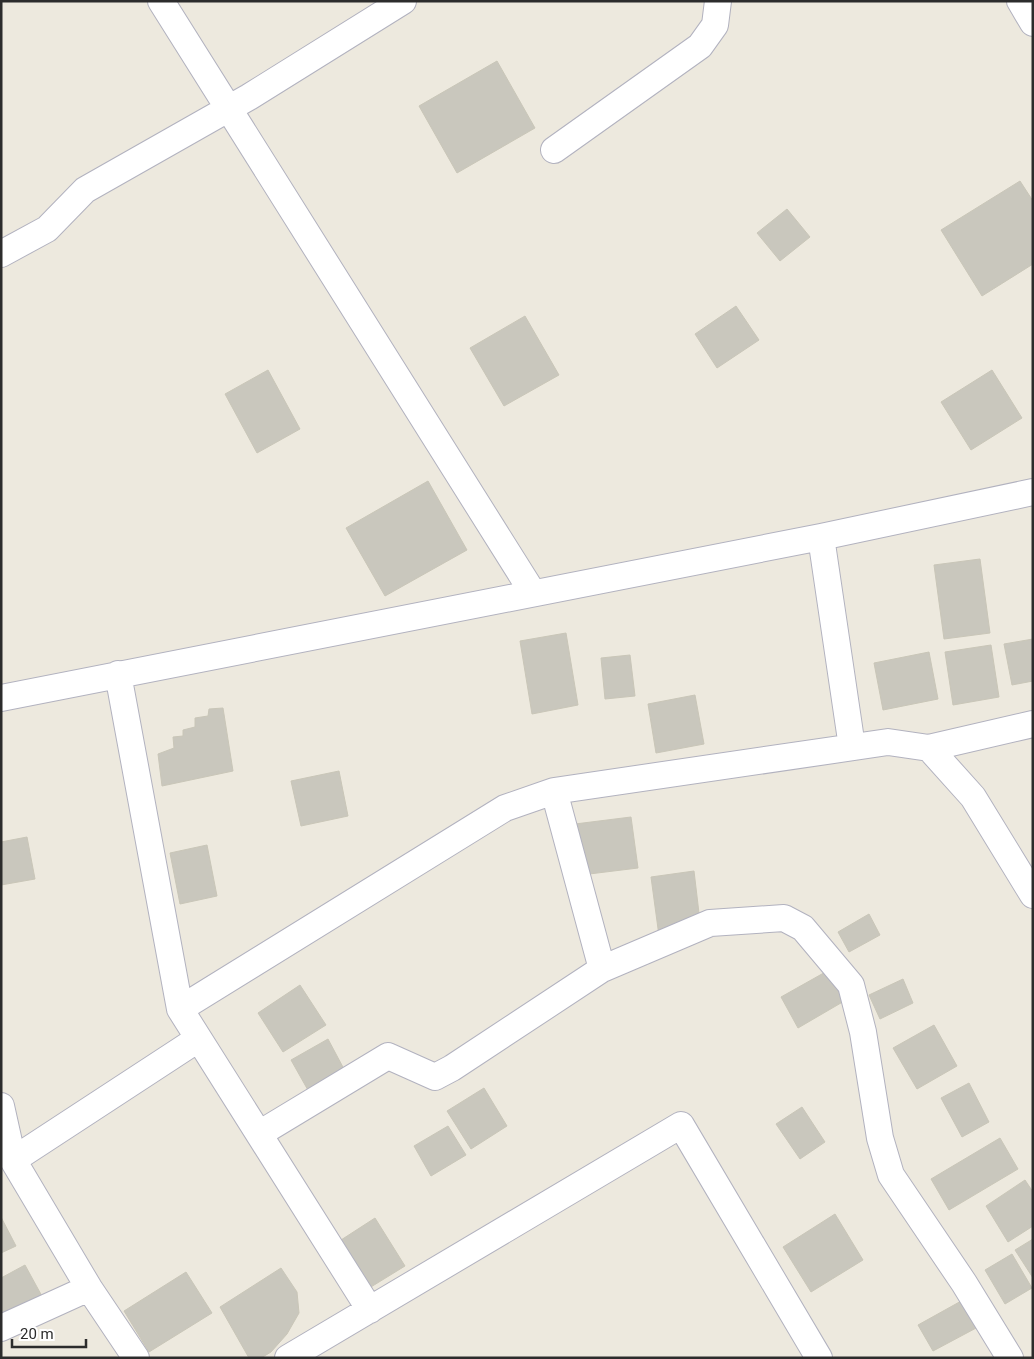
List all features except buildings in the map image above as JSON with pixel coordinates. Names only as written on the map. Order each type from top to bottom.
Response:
[{"type":"street","points":[[162,1],[533,593]]},
{"type":"street","points":[[1,254],[47,229],[84,190],[230,108],[403,1]]},
{"type":"street","points":[[554,150],[700,46],[715,25],[718,1]]},
{"type":"street","points":[[1020,1],[1033,23]]},
{"type":"street","points":[[1,698],[821,537],[1033,492]]},
{"type":"street","points":[[821,537],[852,747]]},
{"type":"street","points":[[118,674],[180,1009],[370,1310]]},
{"type":"street","points":[[180,1009],[505,808],[554,791],[888,742],[929,748],[1033,724]]},
{"type":"street","points":[[929,748],[973,797],[1033,895]]},
{"type":"street","points":[[554,791],[602,969]]},
{"type":"street","points":[[259,1134],[388,1056],[435,1076],[452,1068],[602,969],[710,923],[784,918],[803,928],[851,985],[863,1032],[880,1138],[891,1175],[964,1283],[1010,1358]]},
{"type":"street","points":[[13,1160],[198,1039]]},
{"type":"street","points":[[1,1106],[13,1160],[89,1288],[136,1358]]},
{"type":"street","points":[[288,1358],[681,1125],[819,1358]]},
{"type":"street","points":[[1,1328],[89,1288]]}]
